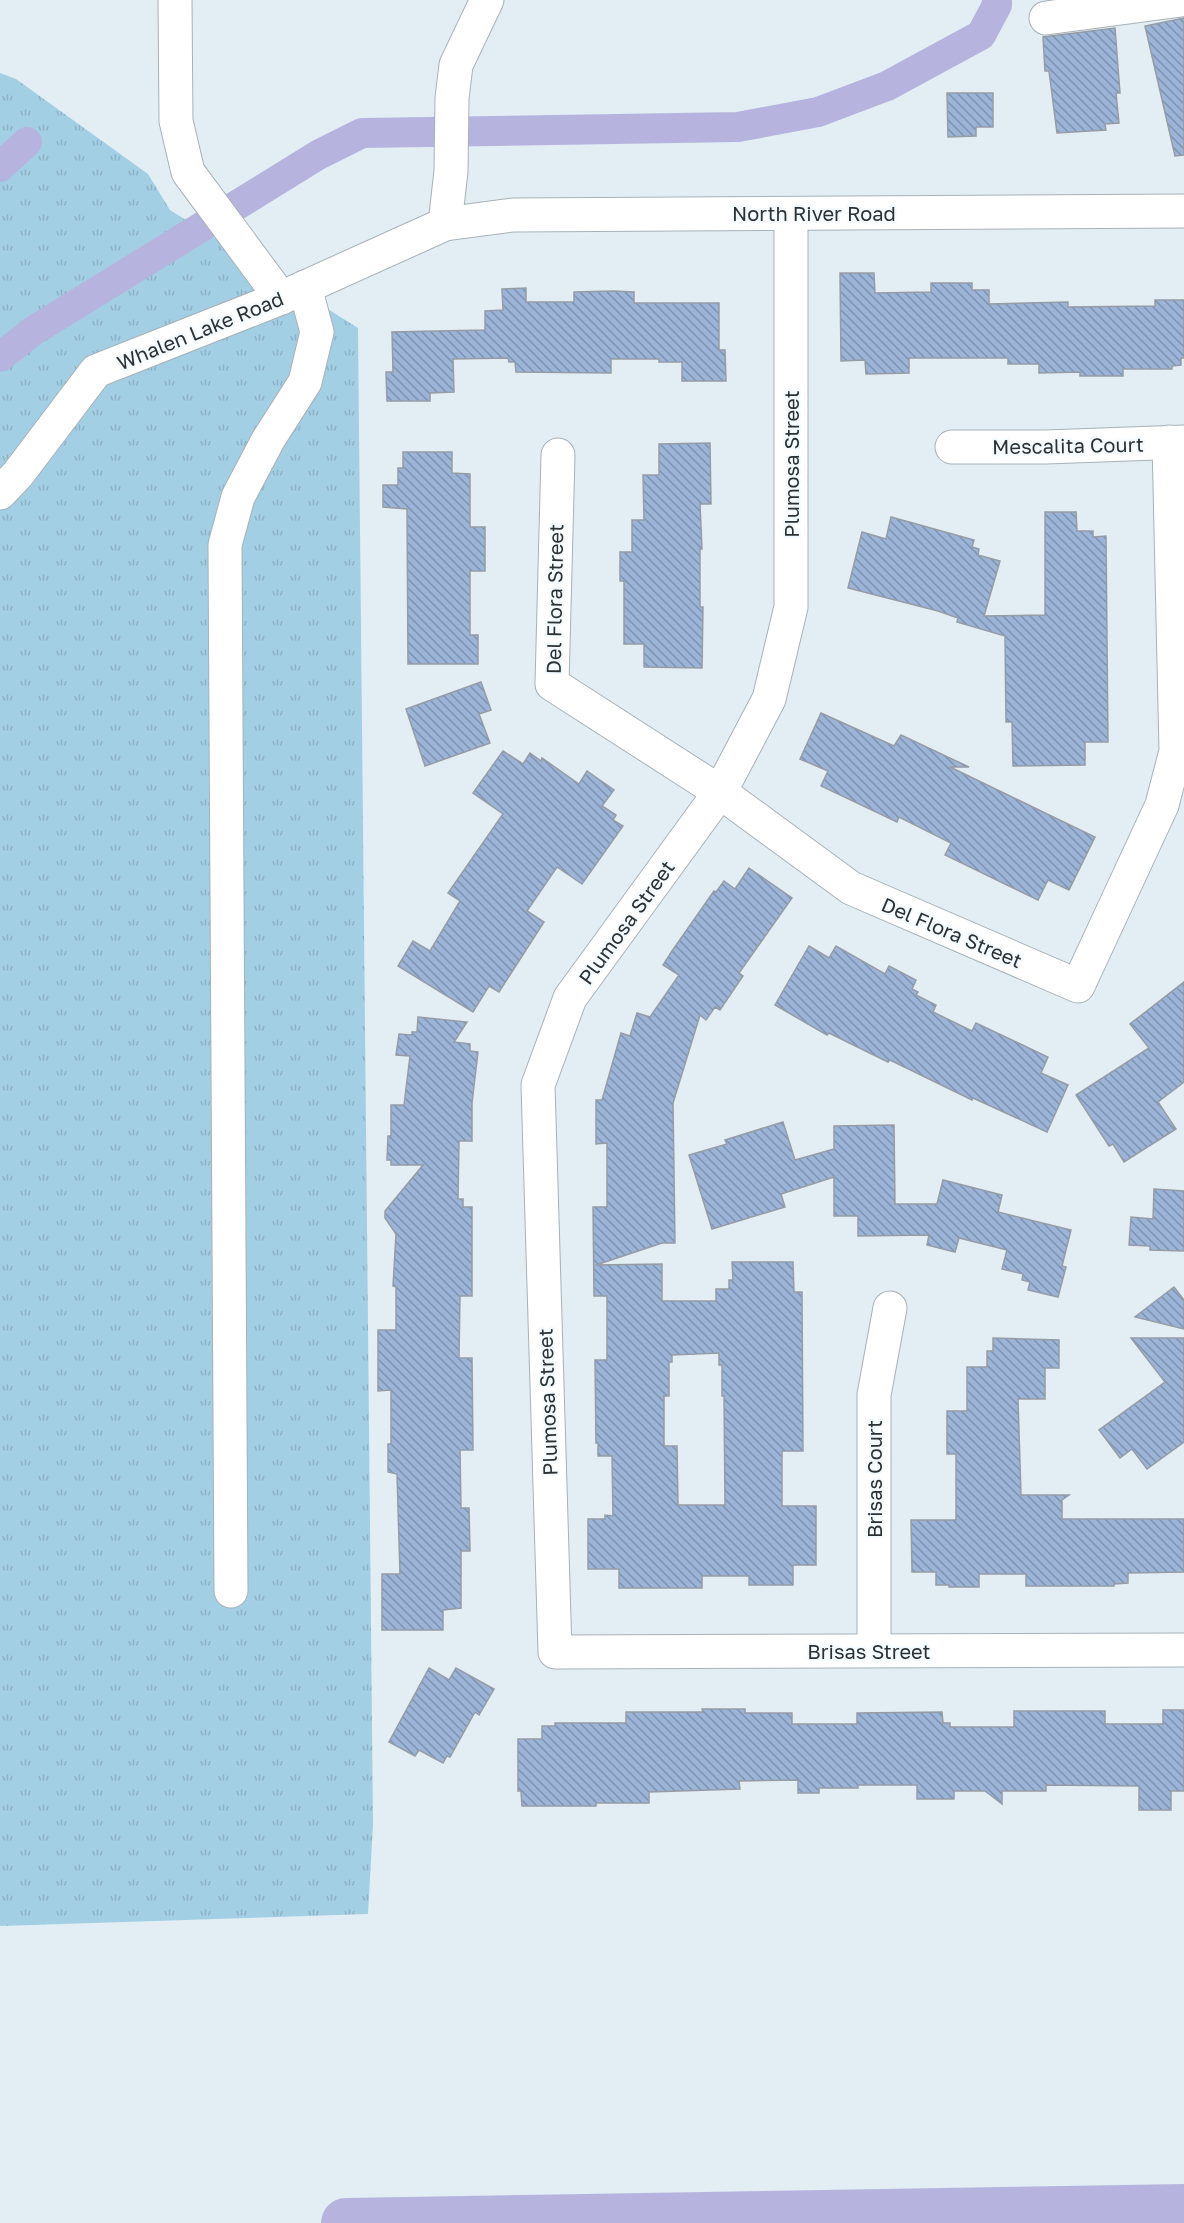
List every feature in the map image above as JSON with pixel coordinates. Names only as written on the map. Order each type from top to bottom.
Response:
[{"type":"street","points":[[175,0],[176,121],[188,172],[248,255],[293,292],[317,332],[306,382],[268,440],[238,497],[225,544],[231,1591]]},
{"type":"street","points":[[445,224],[451,171],[452,98],[456,65],[487,0]]},
{"type":"street","points":[[1046,18],[1181,0]]},
{"type":"street","name":"North River Road","points":[[445,224],[513,215],[1184,211]]},
{"type":"street","name":"Plumosa Street","points":[[555,1652],[538,1085],[570,998],[720,792],[769,699],[791,607],[791,214]]},
{"type":"street","name":"Whalen Lake Road","points":[[0,493],[18,474],[96,370],[293,292],[445,224]]},
{"type":"street","name":"Del Flora Street","points":[[558,455],[552,684],[720,792],[851,888],[1078,986],[1162,805],[1176,751],[1176,442]]},
{"type":"street","name":"Mescalita Court","points":[[952,447],[1046,447],[1176,442]]},
{"type":"street","name":"Brisas Court","points":[[874,1650],[874,1395],[890,1308]]},
{"type":"street","name":"Brisas Street","points":[[555,1652],[1184,1650]]},
{"type":"green space","points":[[0,73],[16,79],[148,174],[170,210],[358,328],[373,1825],[368,1914],[0,1926]]},
{"type":"building","points":[[1184,18],[1184,155],[1175,156],[1145,26]]},
{"type":"building","points":[[1115,28],[1120,93],[1116,93],[1119,123],[1105,124],[1106,130],[1057,133],[1049,71],[1045,71],[1043,37]]},
{"type":"building","points":[[947,93],[993,93],[993,127],[976,127],[976,136],[948,137]]},
{"type":"building","points":[[840,273],[874,273],[875,293],[931,292],[931,283],[972,283],[972,290],[989,290],[989,304],[1068,302],[1068,307],[1155,306],[1155,300],[1184,300],[1184,358],[1181,358],[1181,365],[1172,366],[1172,369],[1123,369],[1123,376],[1080,376],[1080,372],[1039,373],[1039,364],[1008,364],[1008,358],[909,358],[909,373],[866,374],[865,360],[841,361]]},
{"type":"building","points":[[526,288],[526,302],[574,302],[574,292],[614,291],[634,292],[634,303],[719,303],[719,350],[725,350],[726,381],[682,381],[682,362],[659,362],[659,359],[611,359],[611,373],[516,372],[515,362],[509,362],[508,358],[453,359],[454,392],[430,393],[430,401],[387,401],[386,372],[393,372],[392,332],[485,330],[485,311],[503,310],[502,289]]},
{"type":"building","points":[[710,443],[711,504],[700,504],[702,668],[644,667],[644,644],[624,644],[624,581],[620,581],[620,552],[632,552],[632,520],[644,520],[643,475],[659,475],[659,444]]},
{"type":"building","points":[[403,452],[452,452],[452,473],[470,474],[470,527],[485,527],[485,571],[470,571],[470,635],[478,635],[478,664],[408,664],[407,509],[383,507],[383,485],[398,485],[398,468],[403,468]]},
{"type":"building","points":[[1045,512],[1076,512],[1077,531],[1093,531],[1093,537],[1106,536],[1108,742],[1085,742],[1085,765],[1013,766],[1012,722],[1006,722],[1005,636],[957,622],[958,618],[938,611],[848,588],[862,532],[886,539],[891,517],[974,540],[972,547],[979,549],[978,555],[1000,561],[984,616],[1045,615]]},
{"type":"building","points":[[481,682],[491,710],[479,714],[490,743],[425,766],[406,709]]},
{"type":"building","points":[[821,713],[894,746],[901,735],[969,767],[950,767],[1095,837],[1069,890],[1048,880],[1038,900],[945,855],[951,843],[899,817],[897,822],[821,786],[828,771],[800,759]]},
{"type":"building","points":[[503,751],[523,764],[530,753],[541,761],[542,758],[579,784],[587,771],[614,790],[602,806],[616,815],[613,820],[623,826],[582,884],[557,867],[527,911],[544,922],[499,992],[489,986],[473,1012],[398,966],[413,941],[430,951],[460,901],[448,893],[503,814],[473,793]]},
{"type":"building","points":[[749,868],[792,898],[739,973],[743,976],[720,1010],[715,1007],[706,1020],[700,1015],[673,1103],[675,1243],[662,1243],[596,1265],[662,1264],[662,1301],[716,1301],[716,1289],[729,1289],[729,1280],[733,1280],[732,1262],[793,1262],[794,1292],[802,1292],[803,1451],[782,1451],[782,1506],[816,1506],[816,1565],[793,1565],[793,1585],[749,1585],[749,1576],[702,1576],[702,1588],[619,1588],[619,1569],[588,1569],[588,1519],[605,1519],[605,1515],[613,1516],[612,1456],[598,1456],[598,1443],[596,1443],[595,1360],[607,1360],[607,1296],[594,1296],[593,1207],[607,1207],[607,1143],[596,1144],[596,1100],[602,1100],[621,1033],[630,1036],[637,1013],[650,1017],[679,975],[663,965],[672,951],[714,891],[716,892],[724,881],[735,889]],"holes":[[[719,1353],[719,1365],[722,1365],[722,1396],[724,1396],[725,1505],[678,1505],[677,1446],[664,1446],[664,1396],[669,1396],[669,1362],[672,1362],[672,1355]]]},
{"type":"building","points":[[809,946],[829,958],[836,946],[885,974],[889,966],[916,980],[912,989],[918,992],[916,995],[936,1005],[933,1012],[972,1031],[976,1023],[1048,1057],[1041,1073],[1068,1085],[1047,1132],[973,1098],[972,1100],[890,1060],[888,1062],[829,1033],[827,1035],[775,1005]]},
{"type":"building","points":[[1184,982],[1184,1082],[1158,1102],[1176,1129],[1124,1162],[1113,1144],[1109,1146],[1076,1095],[1149,1048],[1130,1024]]},
{"type":"building","points":[[418,1017],[467,1022],[454,1042],[470,1044],[470,1051],[478,1052],[472,1103],[472,1141],[459,1141],[458,1199],[463,1199],[463,1207],[472,1207],[472,1296],[460,1296],[459,1358],[472,1358],[473,1450],[460,1450],[461,1508],[469,1508],[470,1551],[461,1551],[461,1608],[443,1610],[443,1630],[382,1630],[382,1574],[400,1574],[397,1474],[388,1472],[388,1444],[391,1444],[391,1390],[378,1391],[378,1330],[396,1330],[396,1287],[393,1286],[396,1234],[385,1218],[385,1211],[423,1165],[391,1165],[391,1160],[387,1160],[388,1136],[391,1136],[391,1105],[404,1105],[410,1056],[396,1055],[399,1034],[412,1035],[412,1032],[417,1032]]},
{"type":"building","points":[[783,1122],[795,1160],[834,1149],[834,1126],[894,1125],[895,1204],[937,1204],[943,1180],[1002,1195],[998,1212],[1071,1230],[1062,1266],[1066,1267],[1058,1297],[1028,1290],[1030,1282],[1022,1280],[1023,1274],[1002,1269],[1007,1250],[959,1238],[955,1252],[927,1245],[929,1235],[858,1236],[858,1216],[834,1216],[834,1177],[781,1194],[785,1207],[712,1229],[689,1155],[727,1144],[725,1140]]},
{"type":"building","points":[[1154,1189],[1184,1191],[1184,1251],[1150,1250],[1150,1246],[1129,1245],[1131,1217],[1153,1219]]},
{"type":"building","points":[[1174,1287],[1184,1300],[1184,1329],[1135,1317]]},
{"type":"building","points":[[993,1338],[1059,1340],[1059,1368],[1045,1368],[1045,1399],[1018,1399],[1021,1495],[1069,1495],[1062,1500],[1062,1519],[1184,1519],[1184,1572],[1128,1573],[1128,1583],[1114,1584],[1114,1586],[1026,1586],[1026,1574],[979,1574],[979,1587],[949,1587],[949,1585],[936,1585],[936,1572],[912,1572],[911,1520],[956,1520],[956,1454],[947,1454],[947,1411],[967,1411],[967,1367],[987,1367],[987,1351],[993,1351]]},
{"type":"building","points":[[1131,1338],[1184,1338],[1184,1442],[1147,1469],[1132,1449],[1120,1458],[1099,1430],[1165,1382]]},
{"type":"building","points":[[429,1668],[449,1680],[456,1668],[494,1689],[479,1715],[475,1712],[450,1757],[447,1756],[443,1763],[419,1750],[415,1756],[389,1742]]},
{"type":"building","points":[[702,1709],[745,1709],[745,1713],[792,1713],[792,1724],[857,1724],[857,1713],[942,1712],[943,1723],[950,1723],[950,1727],[1014,1727],[1014,1711],[1105,1711],[1105,1724],[1163,1724],[1163,1710],[1184,1710],[1184,1791],[1171,1791],[1171,1810],[1139,1810],[1139,1786],[1046,1785],[1046,1791],[1002,1791],[1002,1804],[985,1791],[954,1791],[954,1799],[917,1799],[917,1785],[858,1785],[858,1788],[819,1788],[819,1793],[798,1793],[798,1780],[739,1781],[740,1789],[649,1792],[649,1803],[522,1806],[521,1791],[518,1791],[518,1739],[542,1739],[542,1726],[555,1726],[555,1723],[626,1723],[626,1712],[703,1712]]},
{"type":"waterway","points":[[0,357],[33,331],[318,155],[362,133],[738,127],[818,112],[887,86],[981,35],[997,5],[997,0]]},
{"type":"waterway","points":[[0,167],[27,142]]},
{"type":"waterway","points":[[346,2223],[1184,2209]]}]
